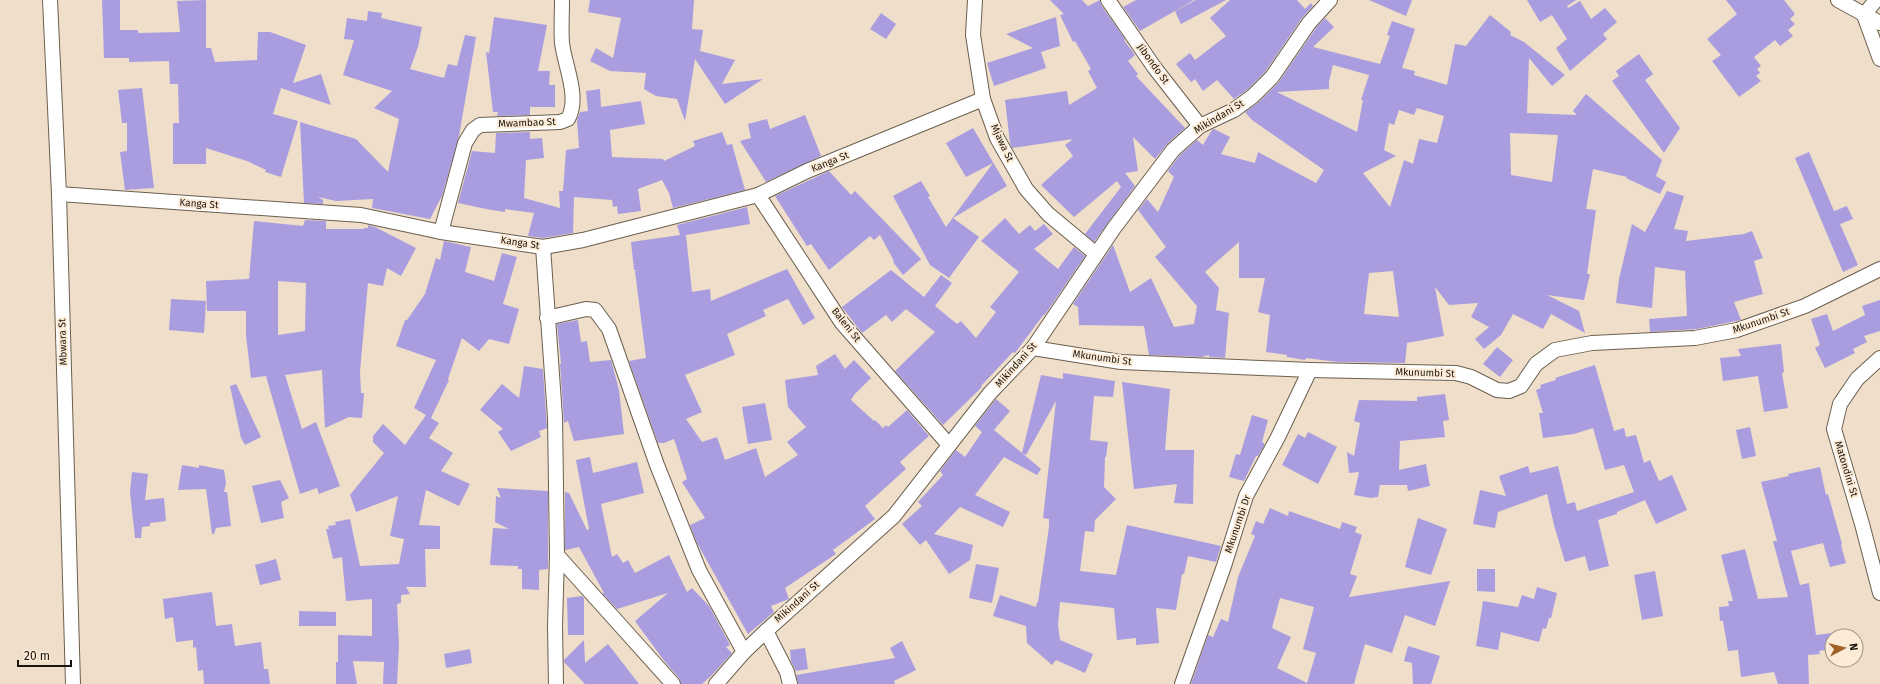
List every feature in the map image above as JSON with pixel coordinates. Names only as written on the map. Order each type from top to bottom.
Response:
[{"type":"street","name":"Mbwara St","points":[[50,0],[58,194],[73,684]]},
{"type":"street","name":"Mwambao St","points":[[441,232],[465,143],[473,130],[480,125],[560,122],[568,119],[572,112],[572,96],[562,43],[562,0]]},
{"type":"street","name":"Mjawa St","points":[[975,0],[973,35],[983,99],[997,138],[1026,189],[1048,214],[1096,254]]},
{"type":"street","name":"Jibondo St","points":[[1108,0],[1154,67],[1200,126]]},
{"type":"street","name":"Mikindani St","points":[[716,684],[744,652],[766,631],[894,516],[990,393],[1033,348],[1114,228],[1173,150],[1200,126],[1234,110],[1267,82],[1309,23],[1330,0]]},
{"type":"street","points":[[1838,0],[1864,16],[1880,23]]},
{"type":"street","points":[[1864,16],[1876,0]]},
{"type":"street","points":[[1864,16],[1880,59]]},
{"type":"street","name":"Kanga St","points":[[58,194],[361,215],[441,232],[543,246],[583,240],[758,195],[807,171],[983,99]]},
{"type":"street","name":"Baleni St","points":[[758,195],[842,323],[949,445]]},
{"type":"street","points":[[543,246],[555,417],[557,555],[555,626],[556,684]]},
{"type":"street","name":"Mkunumbi St","points":[[1033,348],[1121,362],[1310,370],[1456,373],[1470,377],[1497,390],[1509,391],[1521,386],[1536,364],[1556,350],[1592,343],[1695,338],[1738,330],[1805,306],[1880,269]]},
{"type":"street","points":[[547,318],[586,309],[595,310],[609,329],[657,465],[699,570],[744,652]]},
{"type":"street","name":"Matondini St","points":[[1880,358],[1857,379],[1840,404],[1834,429],[1862,524],[1880,593]]},
{"type":"street","name":"Mkunumbi Dr","points":[[1182,684],[1224,566],[1246,496],[1278,438],[1310,370]]},
{"type":"street","points":[[557,555],[673,684]]},
{"type":"street","points":[[766,631],[787,672],[790,684]]},
{"type":"building","points":[[102,0],[120,0],[120,30],[138,30],[138,33],[180,32],[177,1],[206,0],[206,48],[211,48],[215,62],[257,60],[258,32],[270,32],[306,45],[293,83],[321,74],[331,105],[281,88],[273,114],[298,121],[281,177],[265,172],[266,170],[247,161],[206,148],[206,164],[173,164],[173,123],[179,123],[178,84],[170,84],[169,61],[129,62],[129,58],[104,58]]},
{"type":"building","points":[[590,0],[694,0],[692,29],[703,30],[700,51],[735,60],[722,84],[763,79],[725,104],[695,59],[685,121],[677,99],[656,96],[644,89],[646,73],[610,71],[590,61],[596,48],[613,58],[621,18],[588,12]]},
{"type":"building","points":[[1050,0],[1082,0],[1088,6],[1100,0],[1101,5],[1135,55],[1128,61],[1138,74],[1136,76],[1185,128],[1167,144],[1155,159],[1133,137],[1138,171],[1125,173],[1135,186],[1094,242],[1085,234],[1121,187],[1117,181],[1074,217],[1041,185],[1073,156],[1065,145],[1073,139],[1012,148],[1010,143],[1005,100],[1067,91],[1069,105],[1097,88],[1088,71],[1091,69],[1075,41],[1073,42],[1060,15],[1064,14]]},
{"type":"building","points":[[1136,0],[1194,0],[1140,31],[1123,7]]},
{"type":"building","points":[[1196,0],[1226,0],[1181,24],[1175,11]]},
{"type":"building","points":[[1230,0],[1297,0],[1305,9],[1311,3],[1313,6],[1302,18],[1265,72],[1247,90],[1234,99],[1217,80],[1203,91],[1195,79],[1191,82],[1176,64],[1190,53],[1195,60],[1226,36],[1210,18]]},
{"type":"building","points":[[1369,0],[1412,0],[1406,16]]},
{"type":"building","points":[[1527,0],[1576,0],[1567,6],[1568,8],[1580,1],[1591,19],[1605,8],[1617,22],[1603,34],[1607,39],[1570,71],[1556,48],[1567,39],[1552,15],[1540,22]]},
{"type":"building","points":[[1726,0],[1784,0],[1795,14],[1790,19],[1795,24],[1788,30],[1793,36],[1780,46],[1775,40],[1754,57],[1761,66],[1757,69],[1760,73],[1756,76],[1761,81],[1739,97],[1712,61],[1721,55],[1707,39],[1737,14]]},
{"type":"building","points":[[368,11],[382,13],[381,18],[422,27],[418,47],[410,69],[444,78],[448,64],[457,66],[465,35],[476,37],[459,136],[442,196],[430,219],[372,208],[373,199],[336,201],[318,197],[323,200],[323,204],[304,203],[300,122],[356,139],[388,172],[399,119],[374,108],[392,91],[343,75],[354,40],[344,39],[347,18],[367,21]]},
{"type":"building","points":[[881,13],[896,24],[886,39],[870,29]]},
{"type":"building","points":[[1490,15],[1511,32],[1510,35],[1524,42],[1565,75],[1552,86],[1529,58],[1527,113],[1577,115],[1573,111],[1586,94],[1662,160],[1656,176],[1666,182],[1660,194],[1626,178],[1627,177],[1593,169],[1586,209],[1596,210],[1587,274],[1590,274],[1584,300],[1547,295],[1579,311],[1585,333],[1551,314],[1543,329],[1513,314],[1501,335],[1484,349],[1475,339],[1489,327],[1471,317],[1478,303],[1449,305],[1435,287],[1444,336],[1407,343],[1405,363],[1338,362],[1306,358],[1305,360],[1287,357],[1287,355],[1266,352],[1270,315],[1258,312],[1265,278],[1239,278],[1239,242],[1205,272],[1219,288],[1216,310],[1229,313],[1225,358],[1209,357],[1209,355],[1201,357],[1149,355],[1144,326],[1079,325],[1078,307],[1073,304],[1113,245],[1130,292],[1151,278],[1174,327],[1194,324],[1197,306],[1155,257],[1166,247],[1138,210],[1147,199],[1158,212],[1174,177],[1168,171],[1179,156],[1197,140],[1203,145],[1212,130],[1214,129],[1230,137],[1221,154],[1255,163],[1258,152],[1316,183],[1324,170],[1252,120],[1245,112],[1259,102],[1278,83],[1316,28],[1325,18],[1334,27],[1313,47],[1380,64],[1390,36],[1387,35],[1392,21],[1415,29],[1402,68],[1415,71],[1414,75],[1447,85],[1455,44],[1466,46]],"holes":[[[1333,65],[1369,75],[1361,100],[1363,100],[1357,132],[1277,92],[1329,89],[1329,81]],[[1417,108],[1444,116],[1437,143],[1419,139],[1413,164],[1404,160],[1390,207],[1363,173],[1396,156],[1384,150],[1389,123],[1394,125],[1399,110],[1414,115]],[[1510,133],[1558,135],[1552,182],[1511,175]],[[1393,271],[1399,317],[1364,314],[1369,273]]]},
{"type":"building","points":[[494,17],[547,25],[538,71],[550,71],[549,85],[555,85],[555,107],[530,107],[530,115],[497,116],[498,112],[493,112],[486,52],[489,53]]},
{"type":"building","points":[[1056,17],[1060,46],[1041,52],[1046,68],[994,86],[987,63],[1033,48],[1006,34]]},
{"type":"building","points":[[1639,54],[1653,74],[1645,80],[1680,128],[1664,153],[1612,81],[1619,76],[1616,71]]},
{"type":"building","points":[[142,88],[154,188],[125,190],[120,152],[127,151],[127,123],[122,123],[118,90]]},
{"type":"building","points":[[600,89],[601,107],[641,101],[645,124],[610,130],[612,157],[663,159],[664,161],[695,146],[693,141],[722,132],[727,145],[732,144],[745,190],[673,208],[669,193],[662,180],[638,189],[641,211],[618,214],[617,206],[613,207],[612,200],[574,197],[573,233],[543,238],[528,236],[534,213],[505,209],[505,212],[458,203],[472,151],[495,153],[496,133],[530,132],[530,139],[542,138],[544,158],[526,160],[524,198],[560,208],[559,191],[563,191],[566,150],[579,148],[577,120],[580,112],[588,111],[586,91]]},
{"type":"building","points":[[805,115],[821,156],[766,182],[740,141],[751,138],[748,124],[767,119],[770,129]]},
{"type":"building","points":[[973,128],[1007,186],[953,218],[979,237],[949,278],[930,265],[893,196],[921,181],[930,196],[928,197],[946,227],[993,163],[966,177],[946,143]]},
{"type":"building","points":[[1809,152],[1834,211],[1847,206],[1853,219],[1840,224],[1858,265],[1843,272],[1795,158]]},
{"type":"building","points":[[829,171],[851,195],[855,191],[921,259],[903,275],[893,262],[894,261],[880,235],[874,240],[870,236],[829,270],[811,244],[807,246],[775,196]]},
{"type":"building","points":[[1667,191],[1684,196],[1674,229],[1688,231],[1686,241],[1744,234],[1752,231],[1763,258],[1754,261],[1763,294],[1734,302],[1741,320],[1697,329],[1650,332],[1649,319],[1687,316],[1685,271],[1655,267],[1652,308],[1616,303],[1619,279],[1632,224],[1645,232]]},
{"type":"building","points":[[747,207],[750,224],[686,235],[692,292],[710,289],[711,301],[787,269],[815,318],[803,325],[788,299],[763,310],[766,316],[727,334],[735,355],[685,375],[702,412],[686,419],[702,442],[717,437],[725,460],[756,448],[765,477],[798,455],[787,442],[806,427],[788,407],[785,380],[818,375],[816,366],[835,354],[845,369],[854,360],[871,378],[851,400],[874,421],[875,420],[883,428],[886,425],[888,427],[907,410],[929,436],[900,462],[906,469],[865,506],[875,519],[833,550],[836,554],[785,588],[789,599],[771,606],[774,612],[748,634],[697,543],[690,525],[705,518],[682,482],[687,479],[674,439],[664,443],[658,443],[629,361],[646,358],[635,271],[638,271],[634,270],[631,242],[680,235],[677,225]]},
{"type":"building","points":[[1005,218],[1019,234],[1030,225],[1035,231],[1044,224],[1053,234],[1034,249],[1058,269],[1074,247],[1085,256],[1044,316],[1044,314],[1015,353],[1013,352],[981,386],[982,387],[943,425],[895,371],[935,332],[906,309],[892,322],[886,315],[862,333],[842,307],[891,270],[924,297],[941,275],[952,283],[935,306],[957,324],[961,321],[976,338],[996,312],[990,307],[1019,272],[981,241]]},
{"type":"building","points":[[305,220],[326,221],[326,229],[364,229],[368,228],[368,225],[375,227],[416,248],[401,276],[387,268],[383,286],[368,283],[360,371],[361,393],[364,393],[362,418],[349,417],[325,428],[322,370],[285,375],[302,429],[316,422],[340,486],[319,494],[317,488],[300,494],[266,376],[251,378],[246,335],[246,311],[207,311],[206,281],[249,279],[254,221],[303,226]],"holes":[[[278,281],[306,283],[305,331],[278,335]]]},
{"type":"building","points":[[444,241],[471,247],[465,272],[494,281],[502,253],[517,257],[503,304],[519,309],[509,344],[489,339],[479,351],[462,338],[448,379],[449,380],[431,418],[439,423],[429,438],[453,453],[441,471],[470,484],[459,506],[426,490],[419,525],[440,526],[440,549],[425,549],[426,587],[406,587],[410,594],[401,595],[401,603],[397,604],[399,645],[397,684],[383,684],[384,662],[353,661],[357,684],[336,684],[338,635],[372,636],[372,599],[346,601],[342,557],[333,559],[326,529],[329,529],[328,526],[336,525],[335,522],[350,519],[360,566],[399,564],[404,539],[390,536],[398,496],[356,512],[350,495],[384,453],[373,442],[373,436],[383,424],[405,445],[426,415],[414,408],[436,360],[396,346],[405,320],[407,320],[425,294],[436,258],[440,260]]},
{"type":"building","points":[[171,299],[206,301],[204,333],[169,330]]},
{"type":"building","points":[[1880,300],[1880,331],[1864,336],[1867,342],[1853,349],[1855,353],[1825,368],[1815,348],[1820,345],[1811,319],[1827,314],[1833,331],[1865,315],[1862,306]]},
{"type":"building","points":[[578,320],[581,342],[587,341],[590,362],[611,360],[619,390],[624,434],[574,441],[568,421],[564,423],[557,324]]},
{"type":"building","points":[[1781,344],[1784,372],[1782,373],[1788,408],[1764,412],[1758,376],[1723,381],[1720,358],[1741,356],[1738,349]]},
{"type":"building","points":[[1497,347],[1513,360],[1500,377],[1483,364]]},
{"type":"building","points":[[1595,365],[1614,431],[1624,428],[1626,437],[1636,435],[1644,463],[1650,460],[1659,481],[1672,475],[1687,510],[1656,524],[1645,500],[1617,512],[1617,514],[1598,520],[1609,566],[1589,571],[1585,556],[1565,562],[1547,494],[1498,512],[1495,528],[1473,524],[1480,490],[1506,496],[1499,476],[1528,466],[1530,473],[1558,466],[1567,504],[1575,502],[1577,511],[1634,492],[1624,465],[1605,470],[1593,428],[1574,434],[1543,438],[1539,413],[1543,413],[1536,390],[1541,388],[1540,385],[1556,380],[1555,378]]},
{"type":"building","points":[[524,366],[543,369],[547,428],[539,431],[541,437],[511,451],[498,432],[503,429],[480,410],[502,384],[519,398]]},
{"type":"building","points":[[1063,373],[1115,381],[1113,397],[1094,396],[1090,440],[1108,442],[1105,457],[1104,487],[1116,499],[1095,520],[1094,532],[1085,531],[1080,571],[1116,575],[1127,525],[1221,546],[1216,562],[1188,556],[1184,574],[1182,574],[1176,610],[1156,608],[1159,643],[1136,645],[1136,638],[1117,640],[1114,608],[1060,602],[1058,626],[1060,640],[1093,654],[1085,673],[1056,660],[1052,665],[1027,643],[1026,626],[993,616],[1000,595],[1036,607],[1038,602],[1049,527],[1049,519],[1043,518],[1056,401],[1026,455],[1022,453],[1041,375],[1063,379]]},
{"type":"building","points":[[1122,382],[1170,389],[1165,450],[1194,450],[1193,504],[1174,503],[1177,484],[1134,489]]},
{"type":"building","points":[[236,384],[261,437],[245,445],[241,438],[230,386]]},
{"type":"building","points":[[1445,394],[1449,420],[1443,421],[1445,437],[1400,441],[1399,470],[1426,464],[1430,486],[1408,491],[1407,485],[1380,485],[1378,497],[1371,498],[1354,495],[1359,472],[1349,473],[1347,452],[1354,456],[1360,423],[1354,421],[1359,400],[1417,401],[1417,397]]},
{"type":"building","points":[[996,399],[1010,411],[994,430],[1041,469],[1037,475],[1004,457],[975,495],[1010,512],[1003,527],[960,507],[934,534],[973,545],[970,560],[949,574],[926,540],[920,545],[902,524],[922,506],[918,502],[943,475],[940,471],[956,450],[965,457],[982,432],[975,426]]},
{"type":"building","points":[[765,403],[772,440],[748,444],[742,407]]},
{"type":"building","points":[[1252,415],[1268,420],[1262,442],[1264,443],[1264,446],[1258,456],[1256,456],[1244,481],[1229,477],[1236,454],[1240,455]]},
{"type":"building","points":[[1750,427],[1756,456],[1742,459],[1736,430]]},
{"type":"building","points":[[1308,432],[1337,447],[1318,484],[1282,465],[1298,434],[1305,438]]},
{"type":"building","points":[[590,457],[593,473],[637,462],[644,493],[601,504],[612,557],[617,554],[623,563],[628,560],[635,573],[669,555],[687,592],[692,588],[709,606],[730,645],[726,647],[732,653],[702,684],[681,684],[679,678],[665,662],[635,621],[668,593],[617,609],[602,593],[604,593],[579,547],[565,550],[565,492],[569,493],[587,530],[589,529],[576,460]]},
{"type":"building","points":[[182,465],[199,468],[199,465],[224,470],[226,483],[224,492],[227,492],[231,526],[216,528],[214,534],[212,534],[206,489],[178,490]]},
{"type":"building","points":[[1820,467],[1826,495],[1828,494],[1846,563],[1830,567],[1823,543],[1791,551],[1800,585],[1809,583],[1816,635],[1824,634],[1824,650],[1819,651],[1820,654],[1808,655],[1809,684],[1778,684],[1774,672],[1741,677],[1738,650],[1728,651],[1723,621],[1720,621],[1719,607],[1729,606],[1728,601],[1733,601],[1721,555],[1745,549],[1758,599],[1788,597],[1773,541],[1777,541],[1761,482],[1789,476],[1788,474]]},
{"type":"building","points":[[132,472],[148,474],[145,500],[164,498],[166,521],[150,523],[150,526],[142,527],[141,538],[135,538],[130,492]]},
{"type":"building","points":[[280,480],[289,498],[281,502],[284,518],[261,523],[252,486]]},
{"type":"building","points":[[497,488],[548,491],[548,569],[539,570],[539,590],[522,589],[522,569],[518,569],[518,566],[490,565],[493,528],[509,529],[495,522],[496,496],[501,498]]},
{"type":"building","points":[[1270,508],[1288,516],[1289,511],[1340,529],[1342,522],[1357,527],[1355,532],[1362,535],[1350,574],[1357,576],[1349,597],[1450,581],[1435,626],[1405,615],[1392,653],[1365,644],[1354,684],[1191,684],[1208,635],[1213,637],[1221,619],[1228,622],[1238,577],[1255,536],[1251,534],[1256,521],[1263,524]],"holes":[[[1280,598],[1314,607],[1303,649],[1316,653],[1307,683],[1277,668],[1291,637],[1272,628]]]},
{"type":"building","points":[[1418,518],[1447,529],[1431,575],[1405,567]]},
{"type":"building","points":[[276,559],[281,580],[260,585],[255,565]]},
{"type":"building","points":[[976,564],[999,568],[992,603],[969,598]]},
{"type":"building","points":[[1477,569],[1495,569],[1495,592],[1477,591]]},
{"type":"building","points":[[1655,571],[1663,616],[1642,620],[1634,575]]},
{"type":"building","points":[[1537,587],[1557,593],[1551,618],[1549,618],[1546,629],[1543,628],[1539,642],[1501,632],[1498,650],[1476,646],[1483,601],[1518,607],[1522,595],[1534,599]]},
{"type":"building","points":[[212,592],[216,626],[232,624],[235,646],[261,642],[264,669],[268,669],[270,684],[204,684],[203,670],[198,671],[196,647],[193,648],[193,640],[176,642],[173,617],[165,619],[163,599]]},
{"type":"building","points":[[582,596],[584,598],[584,635],[568,635],[567,598]]},
{"type":"building","points":[[299,611],[336,612],[336,626],[299,626]]},
{"type":"building","points":[[584,640],[585,663],[608,644],[639,684],[585,684],[564,662],[564,660]]},
{"type":"building","points":[[902,641],[916,670],[894,681],[895,684],[798,684],[796,675],[895,658],[890,648]]},
{"type":"building","points":[[1408,646],[1440,656],[1431,684],[1413,684],[1412,663],[1404,661]]},
{"type":"building","points":[[805,648],[808,669],[796,671],[791,661],[790,650]]},
{"type":"building","points":[[470,649],[472,663],[446,668],[444,654]]}]
